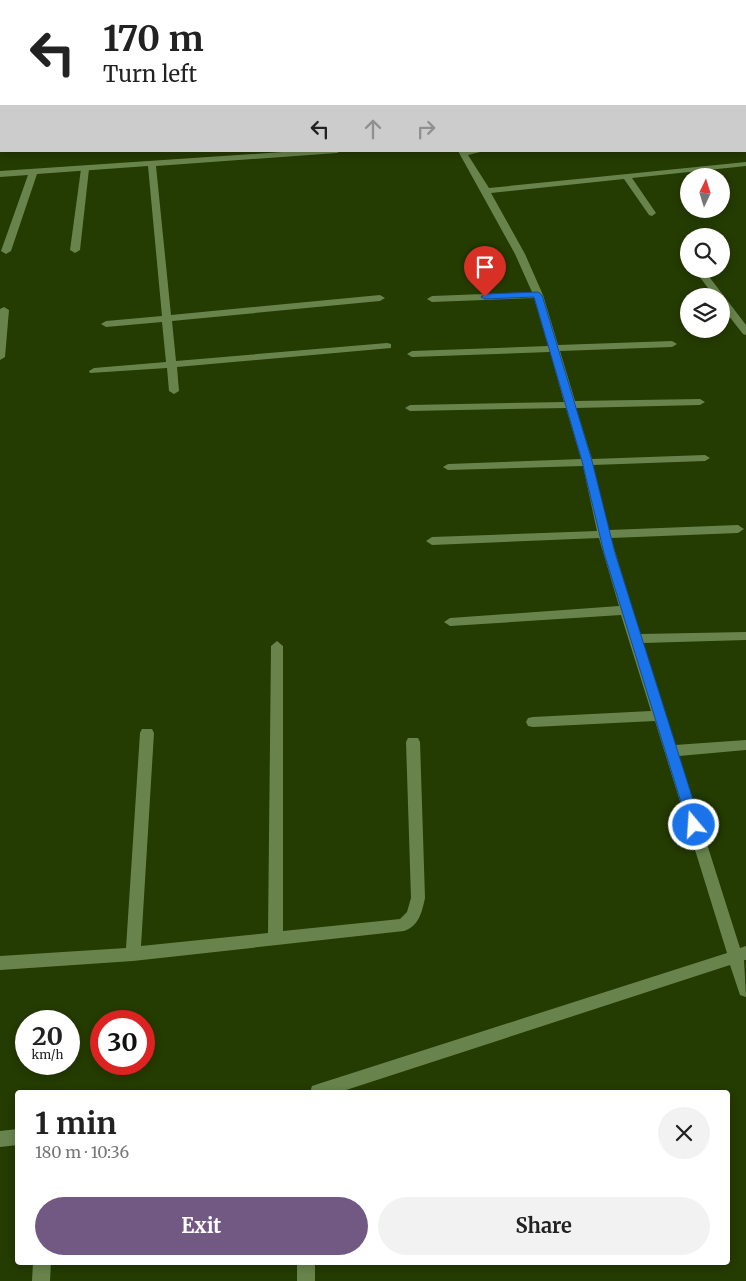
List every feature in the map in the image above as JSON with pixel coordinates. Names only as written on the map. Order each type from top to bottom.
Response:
[{"type":"street","points":[[0,174],[315,152]]},
{"type":"street","points":[[462,152],[486,191],[520,254],[538,295],[587,461],[604,534],[626,610],[671,751],[741,954],[746,990]]},
{"type":"street","points":[[152,164],[174,391]]},
{"type":"street","points":[[486,191],[746,164]]},
{"type":"street","points":[[76,250],[85,168]]},
{"type":"street","points":[[6,251],[33,172]]},
{"type":"street","points":[[626,176],[652,213]]},
{"type":"street","points":[[432,299],[538,295]]},
{"type":"street","points":[[106,324],[380,298]]},
{"type":"street","points":[[0,357],[4,310]]},
{"type":"street","points":[[730,311],[746,332]]},
{"type":"street","points":[[412,354],[554,347],[672,344]]},
{"type":"street","points":[[94,371],[387,346]]},
{"type":"street","points":[[410,408],[700,402]]},
{"type":"street","points":[[448,468],[587,461],[706,458]]},
{"type":"street","points":[[432,541],[738,529]]},
{"type":"street","points":[[450,622],[626,610]]},
{"type":"street","points":[[635,639],[746,636]]},
{"type":"street","points":[[275,940],[277,646]]},
{"type":"street","points":[[533,722],[660,716]]},
{"type":"street","points":[[133,954],[147,734]]},
{"type":"street","points":[[0,963],[133,954],[275,940],[396,927],[411,920],[417,907],[418,898],[413,742]]},
{"type":"street","points":[[671,751],[746,745]]},
{"type":"street","points":[[324,1090],[741,954]]},
{"type":"street","points":[[0,1139],[15,1137]]},
{"type":"street","points":[[40,1281],[42,1265]]},
{"type":"street","points":[[306,1265],[306,1281]]},
{"type":"route","points":[[485,297],[538,295],[587,461],[609,553],[694,825]]}]
